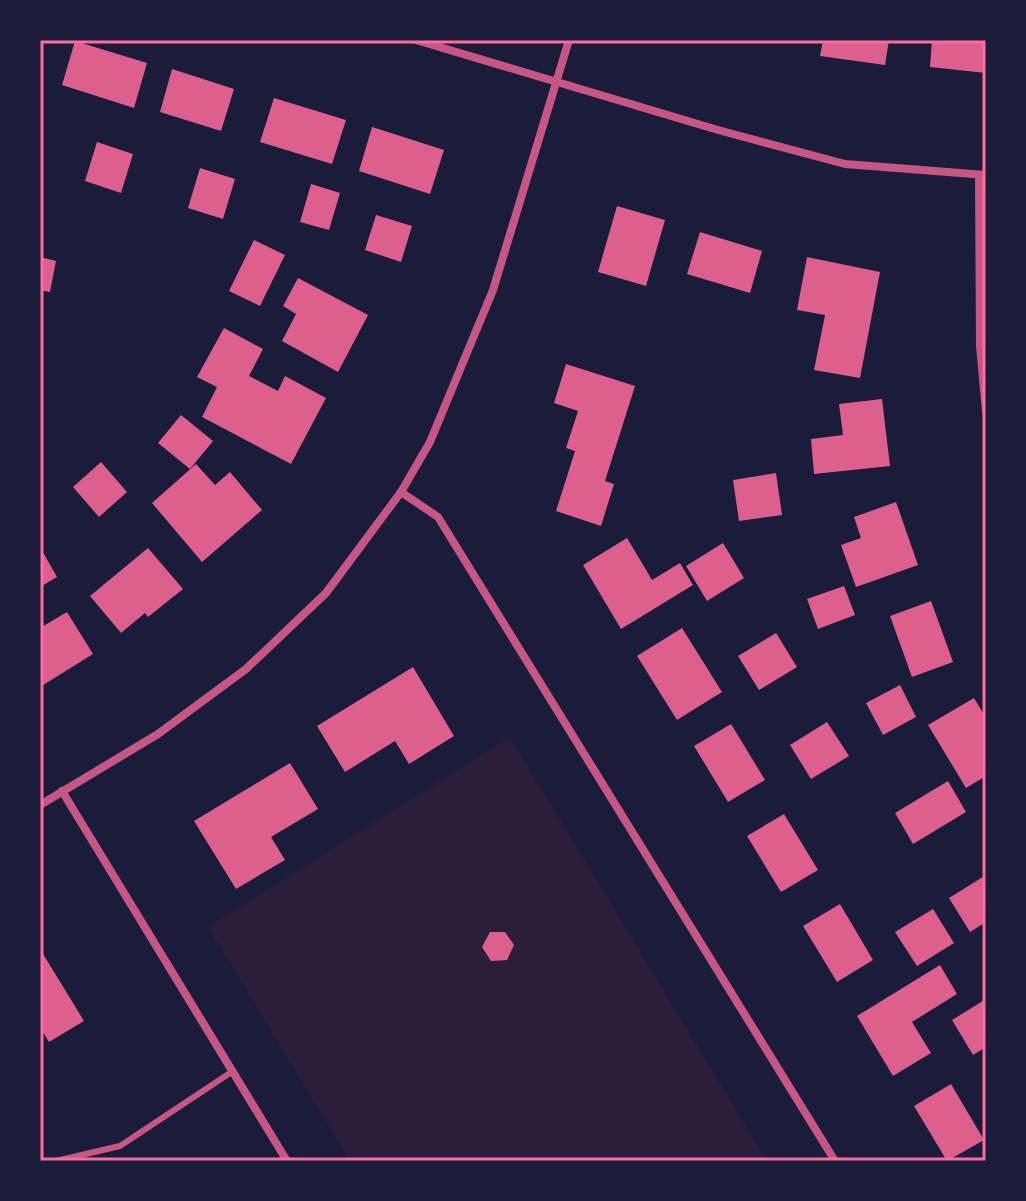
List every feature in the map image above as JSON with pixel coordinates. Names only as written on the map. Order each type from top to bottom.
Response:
[{"type":"street","points":[[416,40],[845,164],[983,176],[980,346],[986,412]]},
{"type":"street","points":[[40,805],[158,734],[246,669],[326,593],[401,492],[430,442],[493,290],[569,40]]},
{"type":"street","points":[[401,492],[438,517],[835,1161]]},
{"type":"street","points":[[62,791],[287,1161]]},
{"type":"lane","points":[[56,1161],[120,1146],[233,1071]]},
{"type":"shaded area","points":[[510,737],[767,1161],[350,1161],[208,927]]},
{"type":"building","points":[[823,40],[889,40],[885,65],[820,56]]},
{"type":"building","points":[[932,40],[986,40],[986,73],[930,67]]},
{"type":"building","points":[[75,41],[147,63],[134,108],[62,85]]},
{"type":"building","points":[[172,69],[234,89],[221,131],[160,112]]},
{"type":"building","points":[[274,98],[346,120],[332,164],[260,142]]},
{"type":"building","points":[[372,127],[444,150],[430,194],[359,171]]},
{"type":"building","points":[[97,142],[133,154],[121,193],[85,181]]},
{"type":"building","points":[[200,168],[235,179],[223,219],[188,208]]},
{"type":"building","points":[[311,184],[340,193],[329,230],[300,222]]},
{"type":"building","points":[[617,206],[665,220],[646,286],[598,272]]},
{"type":"building","points":[[376,215],[412,226],[401,262],[365,250]]},
{"type":"building","points":[[700,232],[762,251],[750,293],[687,274]]},
{"type":"building","points":[[254,240],[285,255],[260,306],[229,291]]},
{"type":"building","points":[[40,257],[56,261],[50,292],[40,290]]},
{"type":"building","points":[[807,257],[880,272],[860,378],[814,370],[825,315],[797,310]]},
{"type":"building","points":[[298,278],[368,315],[338,372],[282,341],[296,314],[283,306]]},
{"type":"building","points":[[224,328],[263,349],[249,376],[278,391],[285,376],[326,398],[291,464],[202,417],[217,387],[197,377]]},
{"type":"building","points":[[566,364],[635,386],[605,481],[614,484],[601,526],[556,511],[575,451],[566,448],[578,411],[554,403]]},
{"type":"building","points":[[882,399],[890,466],[814,474],[811,439],[843,435],[839,404]]},
{"type":"building","points":[[181,415],[213,441],[190,469],[158,443]]},
{"type":"building","points":[[101,462],[127,492],[99,517],[73,487]]},
{"type":"building","points":[[196,464],[215,485],[230,472],[262,510],[202,562],[152,503]]},
{"type":"building","points":[[776,473],[782,515],[739,521],[733,480]]},
{"type":"building","points":[[896,502],[918,565],[856,587],[841,545],[861,538],[854,517]]},
{"type":"building","points":[[627,538],[652,580],[680,563],[693,585],[621,629],[583,565]]},
{"type":"building","points":[[723,543],[744,578],[707,601],[686,566]]},
{"type":"building","points":[[40,547],[57,577],[40,587]]},
{"type":"building","points":[[148,548],[183,589],[148,617],[145,613],[121,633],[90,596]]},
{"type":"building","points":[[844,586],[855,615],[818,629],[807,599]]},
{"type":"building","points":[[931,601],[953,662],[912,677],[890,616]]},
{"type":"building","points":[[67,612],[93,654],[40,687],[40,628]]},
{"type":"building","points":[[682,628],[722,692],[677,720],[637,656]]},
{"type":"building","points":[[776,633],[797,667],[759,690],[738,656]]},
{"type":"building","points":[[413,667],[454,736],[409,764],[395,741],[345,772],[317,726]]},
{"type":"building","points":[[900,685],[916,717],[883,735],[866,703]]},
{"type":"building","points":[[974,698],[986,718],[986,776],[966,788],[928,725]]},
{"type":"building","points":[[827,722],[849,756],[811,779],[790,745]]},
{"type":"building","points":[[731,724],[765,780],[728,802],[694,746]]},
{"type":"building","points":[[290,763],[318,809],[271,837],[285,860],[236,889],[194,821]]},
{"type":"building","points":[[948,781],[966,812],[913,844],[895,813]]},
{"type":"building","points":[[784,814],[818,870],[781,892],[747,836]]},
{"type":"building","points":[[986,875],[986,922],[970,932],[949,898]]},
{"type":"building","points":[[840,904],[873,960],[837,982],[803,926]]},
{"type":"building","points":[[933,909],[954,943],[917,966],[895,932]]},
{"type":"building","points":[[490,932],[505,932],[514,945],[507,960],[491,961],[482,947]]},
{"type":"building","points":[[40,949],[84,1021],[49,1042],[40,1027]]},
{"type":"building","points":[[940,965],[957,994],[912,1022],[931,1053],[893,1076],[857,1016]]},
{"type":"building","points":[[986,999],[986,1047],[973,1055],[952,1020]]},
{"type":"building","points":[[951,1084],[984,1140],[947,1161],[914,1106]]}]
